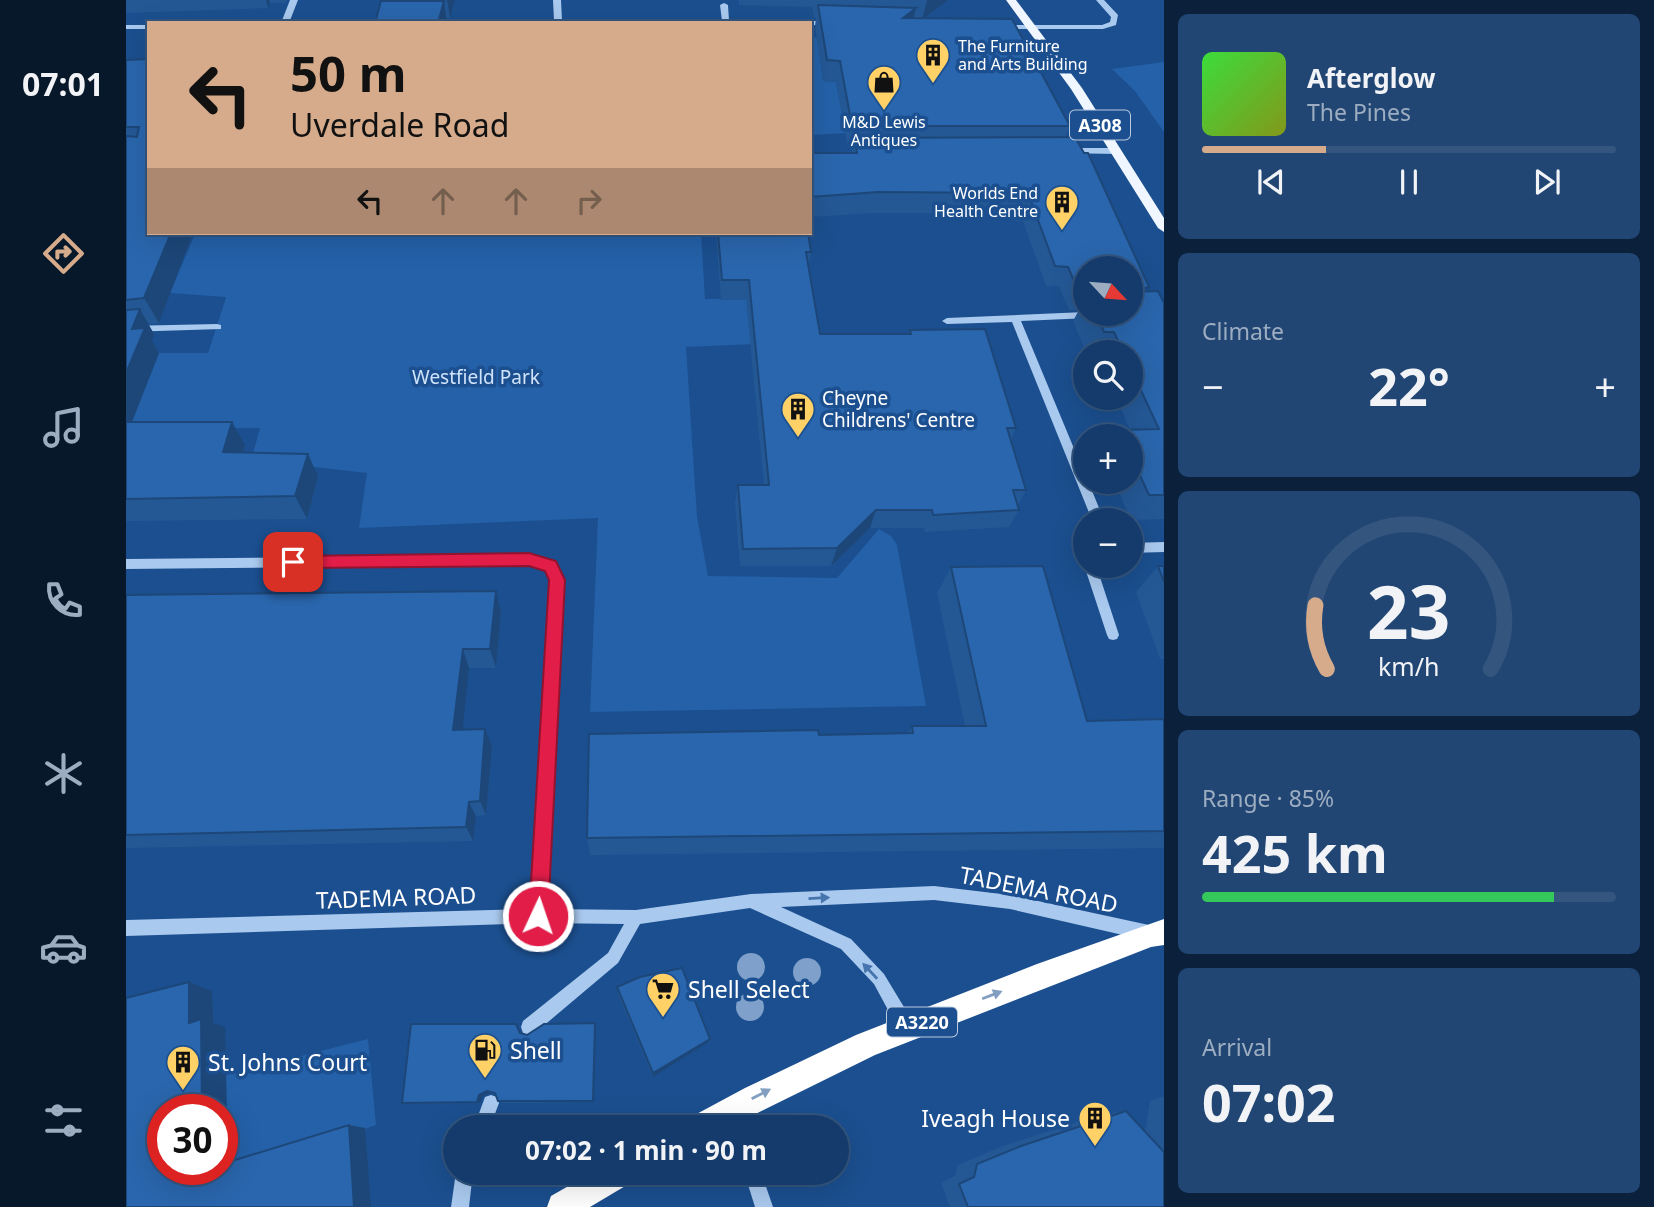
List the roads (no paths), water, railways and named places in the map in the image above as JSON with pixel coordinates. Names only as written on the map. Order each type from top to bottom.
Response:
[{"type":"highway","name":"A3220","points":[[740,1115],[810,1070],[907,1028],[1157,933]]},
{"type":"highway","points":[[562,1207],[600,1185]]},
{"type":"main road","name":"A308","points":[[1011,0],[1034,28],[1164,228]]},
{"type":"street","points":[[286,21],[294,0]]},
{"type":"street","points":[[557,0],[558,21]]},
{"type":"street","points":[[995,26],[1103,27],[1114,23],[1115,17],[1100,0]]},
{"type":"street","points":[[724,5],[726,21]]},
{"type":"street","points":[[812,23],[836,23]]},
{"type":"street","points":[[126,27],[147,27]]},
{"type":"street","points":[[1052,152],[1116,151]]},
{"type":"street","points":[[947,320],[1073,316]]},
{"type":"street","points":[[1015,318],[1093,508]]},
{"type":"street","points":[[126,330],[217,327]]},
{"type":"street","points":[[1143,548],[1164,547]]},
{"type":"street","points":[[126,564],[529,560],[550,566],[557,580],[538,916]]},
{"type":"street","points":[[1094,578],[1113,635]]},
{"type":"street","name":"TADEMA ROAD","points":[[126,928],[538,916],[636,916],[751,901],[934,893],[1010,902],[1157,933]]},
{"type":"street","points":[[751,901],[846,944],[879,979],[907,1028]]},
{"type":"street","points":[[529,1027],[613,958],[636,916]]},
{"type":"street","points":[[486,1115],[491,1103]]},
{"type":"street","points":[[460,1207],[463,1185]]},
{"type":"street","points":[[756,1185],[764,1207]]},
{"type":"place","name":"The Furniture and Arts Building","points":[[933,85]]},
{"type":"place","name":"M&D Lewis Antiques","points":[[884,112]]},
{"type":"place","name":"Worlds End Health Centre","points":[[1062,232]]},
{"type":"place","name":"Cheyne Childrens' Centre","points":[[798,439]]},
{"type":"place","name":"Shell Select","points":[[663,1019]]},
{"type":"place","name":"Shell","points":[[485,1080]]},
{"type":"place","name":"St. Johns Court","points":[[183,1092]]},
{"type":"place","name":"Iveagh House","points":[[1095,1148]]},
{"type":"park label","name":"Westfield Park","points":[[476,377]]}]
